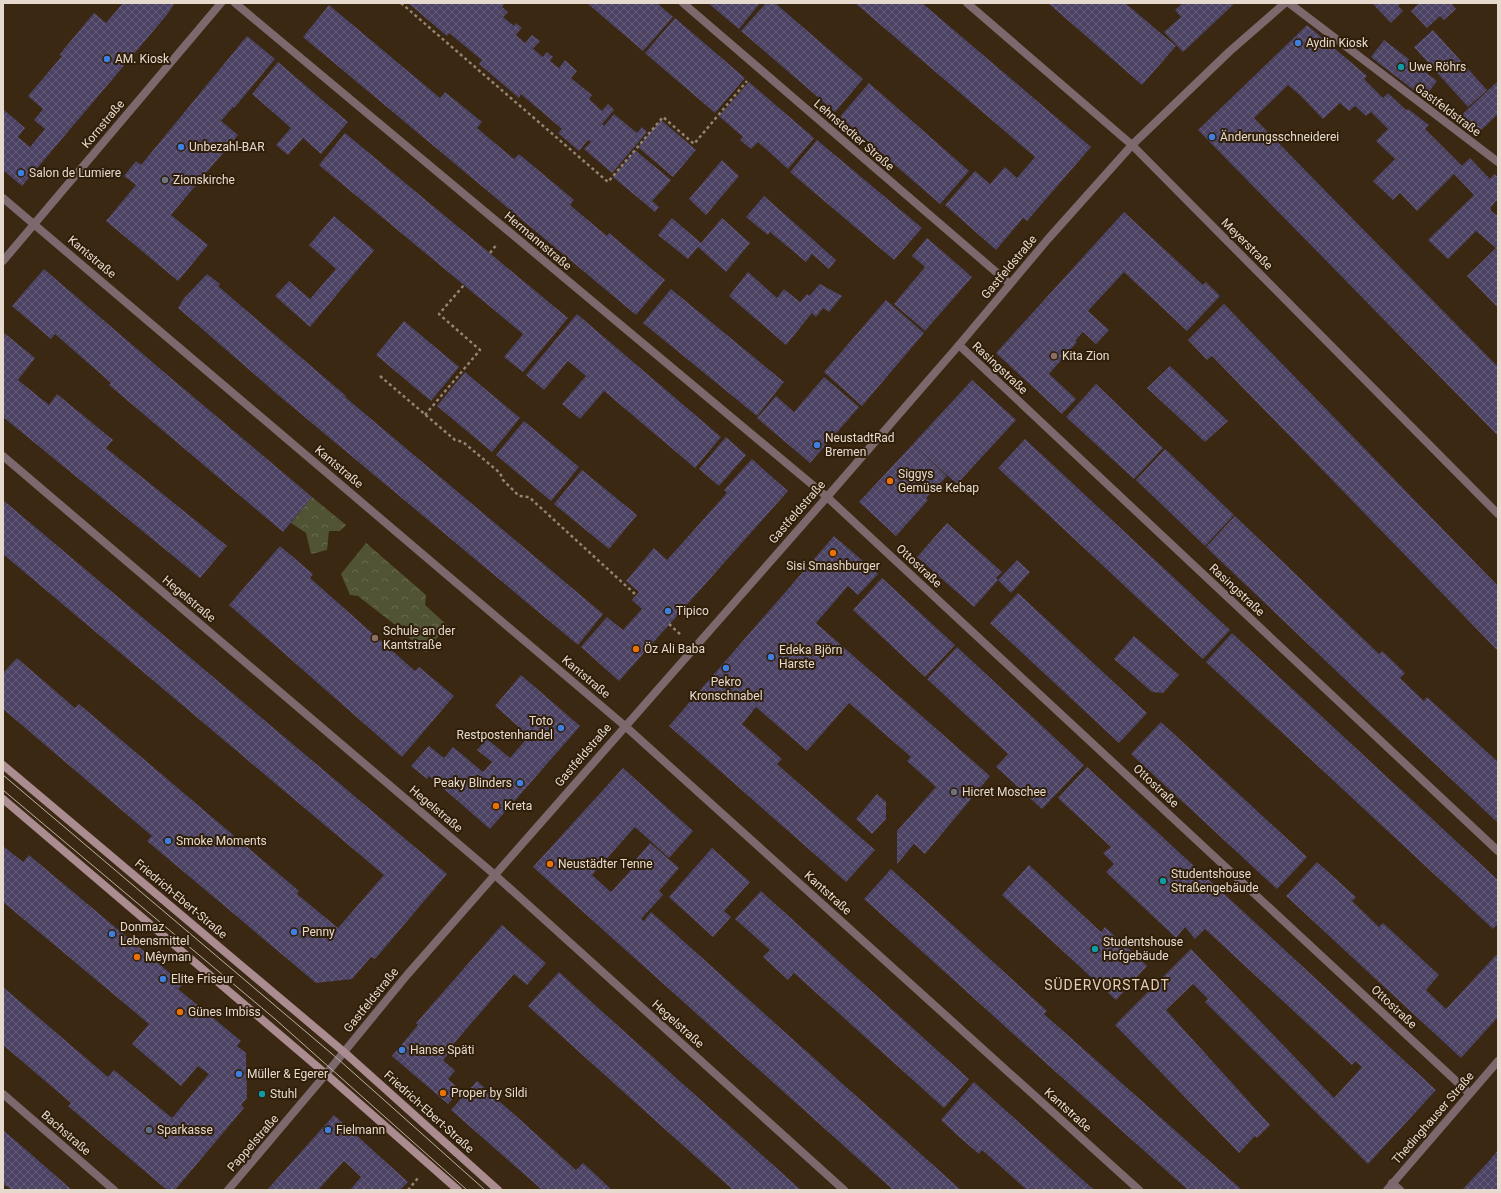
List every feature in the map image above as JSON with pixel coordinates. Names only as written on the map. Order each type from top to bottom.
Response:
[{"type":"main road","name":"Friedrich-Ebert-Straße","points":[[3,765],[344,1052],[498,1190]]},
{"type":"main road","points":[[3,799],[326,1074],[458,1190]]},
{"type":"street","name":"Kornstraße","points":[[3,261],[221,3]]},
{"type":"street","name":"Hermannstraße","points":[[234,3],[826,497]]},
{"type":"street","name":"Lehnstedter Straße","points":[[683,3],[1010,284]]},
{"type":"street","name":"Meyerstraße","points":[[968,3],[1132,145],[1498,514]]},
{"type":"street","name":"Gastfeldstraße","points":[[344,1052],[407,975],[959,345],[1010,284],[1132,145],[1230,51],[1285,3]]},
{"type":"street","name":"Gastfeldstraße","points":[[1289,3],[1498,162]]},
{"type":"street","name":"Kantstraße","points":[[3,198],[625,726],[1139,1190]]},
{"type":"street","name":"Rasingstraße","points":[[959,345],[1498,851]]},
{"type":"street","name":"Hegelstraße","points":[[3,456],[495,875],[844,1190]]},
{"type":"street","name":"Ottostraße","points":[[826,497],[1469,1093]]},
{"type":"street","points":[[326,1074],[344,1052]]},
{"type":"street","name":"Thedinghauser Straße","points":[[1387,1190],[1498,1061]]},
{"type":"street","name":"Pappelstraße","points":[[228,1190],[326,1074]]},
{"type":"street","name":"Bachstraße","points":[[3,1094],[114,1190]]},
{"type":"street","points":[[1392,1183],[1400,1190]]},
{"type":"path","points":[[401,3],[608,182],[663,117],[694,144],[744,85]]},
{"type":"path","points":[[425,415],[480,350],[439,314],[464,285]]},
{"type":"path","points":[[380,376],[455,440],[463,442],[500,473],[502,480],[519,496],[529,497],[636,595]]},
{"type":"green space","points":[[312,497],[346,525],[340,531],[329,531],[327,550],[311,554],[306,533],[291,523]]},
{"type":"green space","points":[[366,543],[426,595],[425,605],[447,625],[426,652],[407,636],[406,626],[394,624],[358,596],[350,595],[341,574]]},
{"type":"building","points":[[123,3],[175,3],[166,16],[22,186],[3,170],[3,109],[25,128],[18,137],[30,147],[45,129],[34,120],[43,109],[28,96],[62,56],[59,55],[94,13],[106,23]]},
{"type":"building","points":[[408,3],[505,3],[502,7],[508,12],[503,17],[514,26],[516,23],[522,28],[516,35],[525,43],[532,35],[540,41],[533,49],[543,57],[547,52],[553,57],[550,61],[559,68],[565,60],[577,71],[571,78],[592,95],[589,99],[602,111],[608,104],[614,110],[602,124],[604,126],[614,114],[637,133],[642,127],[647,132],[612,173],[584,149],[591,142],[588,140],[579,151],[558,133],[562,129],[521,94],[519,98],[479,64],[482,60],[449,33],[447,36]]},
{"type":"building","points":[[587,3],[657,3],[673,17],[643,51]]},
{"type":"building","points":[[708,3],[760,3],[739,29]]},
{"type":"building","points":[[766,3],[775,3],[863,79],[835,112],[741,31]]},
{"type":"building","points":[[855,3],[922,3],[1091,147],[1027,221],[1023,218],[996,250],[945,205],[975,171],[990,184],[1005,167],[1017,178],[1035,157]]},
{"type":"building","points":[[1048,3],[1125,3],[1176,46],[1142,85]]},
{"type":"building","points":[[1183,3],[1235,3],[1183,52],[1164,32],[1181,17],[1175,10]]},
{"type":"building","points":[[1372,3],[1402,3],[1398,6],[1403,11],[1391,23]]},
{"type":"building","points":[[1419,3],[1451,3],[1456,9],[1444,20],[1440,16],[1427,28],[1411,11]]},
{"type":"building","points":[[329,5],[440,98],[445,92],[482,122],[477,128],[514,159],[519,154],[574,200],[570,205],[607,236],[609,233],[665,280],[636,315],[303,37]]},
{"type":"building","points":[[675,18],[745,78],[715,113],[645,53]]},
{"type":"building","points":[[1307,25],[1367,76],[1364,79],[1383,98],[1388,93],[1406,110],[1408,109],[1429,125],[1425,129],[1462,166],[1470,158],[1490,179],[1494,174],[1498,177],[1498,199],[1491,207],[1491,211],[1498,216],[1498,308],[1467,276],[1496,248],[1476,231],[1448,259],[1428,240],[1474,195],[1454,174],[1417,211],[1400,193],[1393,200],[1373,181],[1395,159],[1376,141],[1388,129],[1371,112],[1366,116],[1355,106],[1349,111],[1340,103],[1323,119],[1288,85],[1254,118],[1498,367],[1498,436],[1198,130]]},
{"type":"building","points":[[1433,30],[1487,90],[1468,107],[1414,47]]},
{"type":"building","name":"Zionskirche","points":[[247,36],[275,59],[234,108],[233,107],[221,121],[238,135],[171,215],[208,245],[178,281],[106,221],[136,185],[124,176],[136,161],[141,165]]},
{"type":"building","name":"Uwe Röhrs","points":[[1384,40],[1437,81],[1424,98],[1371,57]]},
{"type":"building","points":[[278,62],[348,122],[321,154],[303,138],[288,155],[276,145],[291,128],[252,94]]},
{"type":"building","points":[[1498,81],[1498,114],[1476,135],[1456,120]]},
{"type":"building","points":[[749,82],[814,138],[788,169],[758,142],[751,149],[740,140],[743,137],[719,116]]},
{"type":"building","points":[[869,83],[969,171],[940,204],[840,117]]},
{"type":"building","points":[[661,120],[696,150],[673,177],[638,147]]},
{"type":"building","points":[[345,133],[568,318],[523,372],[504,357],[523,334],[319,165]]},
{"type":"building","points":[[817,140],[922,228],[894,260],[790,172]]},
{"type":"building","points":[[635,150],[671,180],[652,201],[659,207],[655,212],[613,177]]},
{"type":"building","points":[[722,160],[739,176],[706,215],[689,199]]},
{"type":"building","points":[[764,196],[836,260],[829,269],[812,254],[806,262],[770,232],[768,235],[746,217]]},
{"type":"building","points":[[1124,212],[1203,285],[1206,282],[1220,296],[1187,331],[1124,272],[1088,311],[1109,330],[1096,344],[1083,332],[1075,341],[1077,342],[1049,374],[1076,399],[1062,414],[996,353]]},
{"type":"building","points":[[334,216],[374,250],[310,327],[275,296],[289,281],[310,299],[336,269],[309,245]]},
{"type":"building","points":[[672,218],[701,243],[722,218],[750,243],[726,272],[698,247],[688,259],[658,235]]},
{"type":"building","points":[[927,238],[972,277],[925,331],[894,304],[925,267],[912,256]]},
{"type":"building","points":[[44,269],[312,497],[283,532],[109,385],[111,383],[55,334],[51,339],[12,306]]},
{"type":"building","points":[[748,272],[777,298],[784,289],[800,302],[807,294],[809,296],[820,284],[842,296],[829,312],[823,308],[816,317],[812,313],[786,345],[729,296]]},
{"type":"building","points":[[207,274],[220,284],[218,286],[346,396],[345,397],[603,614],[578,645],[277,394],[178,308],[184,298]]},
{"type":"building","points":[[671,289],[784,382],[757,416],[643,323]]},
{"type":"building","points":[[886,300],[924,333],[862,406],[824,372]]},
{"type":"building","points":[[1224,304],[1498,586],[1498,651],[1212,356],[1207,360],[1188,340]]},
{"type":"building","points":[[577,314],[721,437],[695,468],[604,391],[580,419],[562,404],[586,376],[568,361],[544,390],[526,375]]},
{"type":"building","points":[[404,321],[459,367],[431,401],[376,355]]},
{"type":"building","points":[[3,332],[35,358],[18,380],[49,405],[57,394],[113,440],[106,448],[227,546],[200,578],[3,417]]},
{"type":"building","points":[[1170,366],[1228,421],[1205,442],[1147,388]]},
{"type":"building","points":[[465,372],[520,418],[492,452],[437,406]]},
{"type":"building","points":[[824,377],[859,407],[810,463],[757,418],[776,396],[794,412]]},
{"type":"building","points":[[972,380],[1016,420],[957,484],[913,444]]},
{"type":"building","points":[[1096,384],[1163,448],[1134,479],[1066,417]]},
{"type":"building","points":[[524,421],[579,467],[551,501],[496,455]]},
{"type":"building","points":[[726,437],[746,455],[719,486],[699,469]]},
{"type":"building","points":[[1025,439],[1230,630],[1203,659],[998,468]]},
{"type":"building","points":[[913,444],[947,476],[926,498],[928,500],[896,536],[859,502]]},
{"type":"building","points":[[1165,449],[1234,515],[1205,546],[1136,480]]},
{"type":"building","points":[[752,459],[788,491],[619,681],[581,647],[607,617],[623,630],[642,609],[632,600],[639,592],[626,581],[654,548],[667,560],[727,493],[724,490]]},
{"type":"building","points":[[582,470],[637,515],[609,549],[554,504]]},
{"type":"building","points":[[3,500],[447,874],[375,959],[371,957],[352,979],[316,983],[147,841],[152,836],[3,709],[3,673],[17,658],[75,708],[79,704],[299,891],[297,894],[338,928],[384,875],[3,554]]},
{"type":"building","points":[[1235,516],[1379,654],[1382,651],[1405,673],[1400,678],[1424,701],[1427,697],[1498,762],[1498,823],[1206,547]]},
{"type":"building","points":[[947,523],[1002,572],[996,578],[998,580],[974,607],[917,557]]},
{"type":"building","points":[[834,536],[878,574],[858,595],[848,586],[816,623],[990,776],[925,854],[914,844],[897,864],[897,831],[936,787],[907,761],[911,757],[849,703],[807,751],[756,707],[742,724],[782,759],[777,764],[875,850],[846,882],[669,726]]},
{"type":"building","points":[[280,546],[313,574],[310,578],[415,671],[419,667],[454,696],[402,757],[229,605]]},
{"type":"building","points":[[1017,560],[1030,572],[1011,593],[998,580]]},
{"type":"building","points":[[882,578],[955,645],[925,677],[853,610]]},
{"type":"building","points":[[1018,593],[1147,713],[1119,743],[990,623]]},
{"type":"building","points":[[1232,633],[1498,880],[1498,924],[1493,929],[1206,662]]},
{"type":"building","points":[[1134,636],[1179,675],[1163,693],[1152,692],[1114,659]]},
{"type":"building","points":[[957,647],[1084,765],[1042,809],[996,767],[1008,754],[927,679]]},
{"type":"building","points":[[521,675],[580,726],[490,829],[429,776],[427,779],[411,766],[429,746],[444,758],[453,747],[483,772],[492,762],[477,750],[487,739],[510,758],[529,736],[495,706]]},
{"type":"building","points":[[1161,722],[1307,857],[1277,889],[1131,754]]},
{"type":"building","points":[[1087,767],[1436,1090],[1368,1164],[1205,1002],[1208,999],[1193,984],[1166,1010],[1270,1125],[1257,1138],[1255,1136],[1239,1153],[1115,1025],[1191,949],[1334,1098],[1362,1067],[1355,1061],[1352,1065],[1205,929],[1195,939],[1185,927],[1176,938],[1106,872],[1114,864],[1103,853],[1111,847],[1058,798]]},
{"type":"building","points":[[623,768],[693,831],[669,858],[635,827],[592,875],[611,892],[633,868],[631,865],[650,843],[679,868],[659,891],[663,895],[641,919],[644,921],[651,912],[961,1190],[893,1190],[533,867]]},
{"type":"building","points":[[877,794],[886,802],[886,819],[872,834],[856,819]]},
{"type":"building","points":[[3,846],[23,862],[29,855],[183,984],[178,989],[241,1041],[237,1046],[246,1053],[247,1098],[241,1105],[244,1108],[175,1190],[167,1190],[68,1106],[71,1103],[3,1045],[3,987],[108,1077],[114,1070],[172,1118],[209,1074],[198,1066],[181,1086],[132,1044],[149,1024],[3,902]]},
{"type":"building","points":[[712,848],[750,882],[724,911],[731,917],[713,937],[669,897]]},
{"type":"building","points":[[1317,862],[1356,897],[1352,901],[1379,927],[1383,923],[1439,975],[1426,990],[1446,1009],[1498,953],[1498,1017],[1461,1058],[1286,896]]},
{"type":"building","name":"Studentshouse Hofgebäude","points":[[1029,865],[1101,932],[1105,927],[1147,966],[1116,1000],[1002,895]]},
{"type":"building","points":[[891,869],[1047,1011],[1044,1014],[1242,1190],[1188,1190],[864,899]]},
{"type":"building","points":[[761,891],[969,1079],[944,1108],[794,973],[788,980],[763,957],[770,950],[735,919]]},
{"type":"building","points":[[502,925],[546,963],[527,985],[514,974],[449,1049],[451,1051],[443,1060],[455,1071],[448,1079],[460,1090],[448,1104],[392,1056],[418,1025],[416,1023]]},
{"type":"building","points":[[559,972],[801,1190],[733,1190],[528,1006]]},
{"type":"building","points":[[477,1081],[576,1170],[583,1163],[612,1190],[542,1190],[451,1110]]},
{"type":"building","points":[[974,1082],[1094,1190],[1027,1190],[982,1150],[979,1154],[959,1137],[941,1120]]},
{"type":"building","points":[[334,1115],[408,1182],[400,1190],[350,1190],[361,1177],[344,1161],[318,1190],[267,1190]]},
{"type":"building","points":[[3,1130],[72,1190],[12,1190],[5,1185],[3,1188]]},
{"type":"building","points":[[1498,1150],[1498,1190],[1462,1190],[1489,1161]]},
{"type":"tram line","points":[[3,775],[338,1059],[485,1190]]},
{"type":"tram line","points":[[3,790],[275,1019],[467,1190]]},
{"type":"place","name":"Aydin Kiosk","points":[[1298,43]]},
{"type":"place","name":"AM. Kiosk","points":[[107,59]]},
{"type":"place","name":"Uwe Röhrs","points":[[1401,67]]},
{"type":"place","name":"Änderungsschneiderei","points":[[1212,137]]},
{"type":"place","name":"Unbezahl-BAR","points":[[181,147]]},
{"type":"place","name":"Salon de Lumiere","points":[[21,173]]},
{"type":"place","name":"Zionskirche","points":[[165,180]]},
{"type":"place","name":"Kita Zion","points":[[1054,356]]},
{"type":"place","name":"NeustadtRad Bremen","points":[[817,445]]},
{"type":"place","name":"Siggys Gemüse Kebap","points":[[890,481]]},
{"type":"place","name":"Sisi Smashburger","points":[[833,553]]},
{"type":"place","name":"Tipico","points":[[668,611]]},
{"type":"place","name":"Schule an der Kantstraße","points":[[375,638]]},
{"type":"place","name":"Öz Ali Baba","points":[[636,649]]},
{"type":"place","name":"Edeka Björn Harste","points":[[771,657]]},
{"type":"place","name":"Pekro Kronschnabel","points":[[726,668]]},
{"type":"place","name":"Toto Restpostenhandel","points":[[561,728]]},
{"type":"place","name":"Peaky Blinders","points":[[520,783]]},
{"type":"place","name":"Hicret Moschee","points":[[954,792]]},
{"type":"place","name":"Kreta","points":[[496,806]]},
{"type":"place","name":"Smoke Moments","points":[[168,841]]},
{"type":"place","name":"Neustädter Tenne","points":[[550,864]]},
{"type":"place","name":"Studentshouse Straßengebäude","points":[[1163,881]]},
{"type":"place","name":"Penny","points":[[294,932]]},
{"type":"place","name":"Donmaz Lebensmittel","points":[[112,934]]},
{"type":"place","name":"Studentshouse Hofgebäude","points":[[1095,949]]},
{"type":"place","name":"Mêyman","points":[[137,957]]},
{"type":"place","name":"Elite Friseur","points":[[163,979]]},
{"type":"place","name":"Günes Imbiss","points":[[180,1012]]},
{"type":"place","name":"Hanse Späti","points":[[402,1050]]},
{"type":"place","name":"Müller & Egerer","points":[[239,1074]]},
{"type":"place","name":"Proper by Sildi","points":[[443,1093]]},
{"type":"place","name":"Stuhl","points":[[262,1094]]},
{"type":"place","name":"Sparkasse","points":[[149,1130]]},
{"type":"place","name":"Fielmann","points":[[328,1130]]},
{"type":"district","name":"SÜDERVORSTADT","points":[[1107,985]]}]
